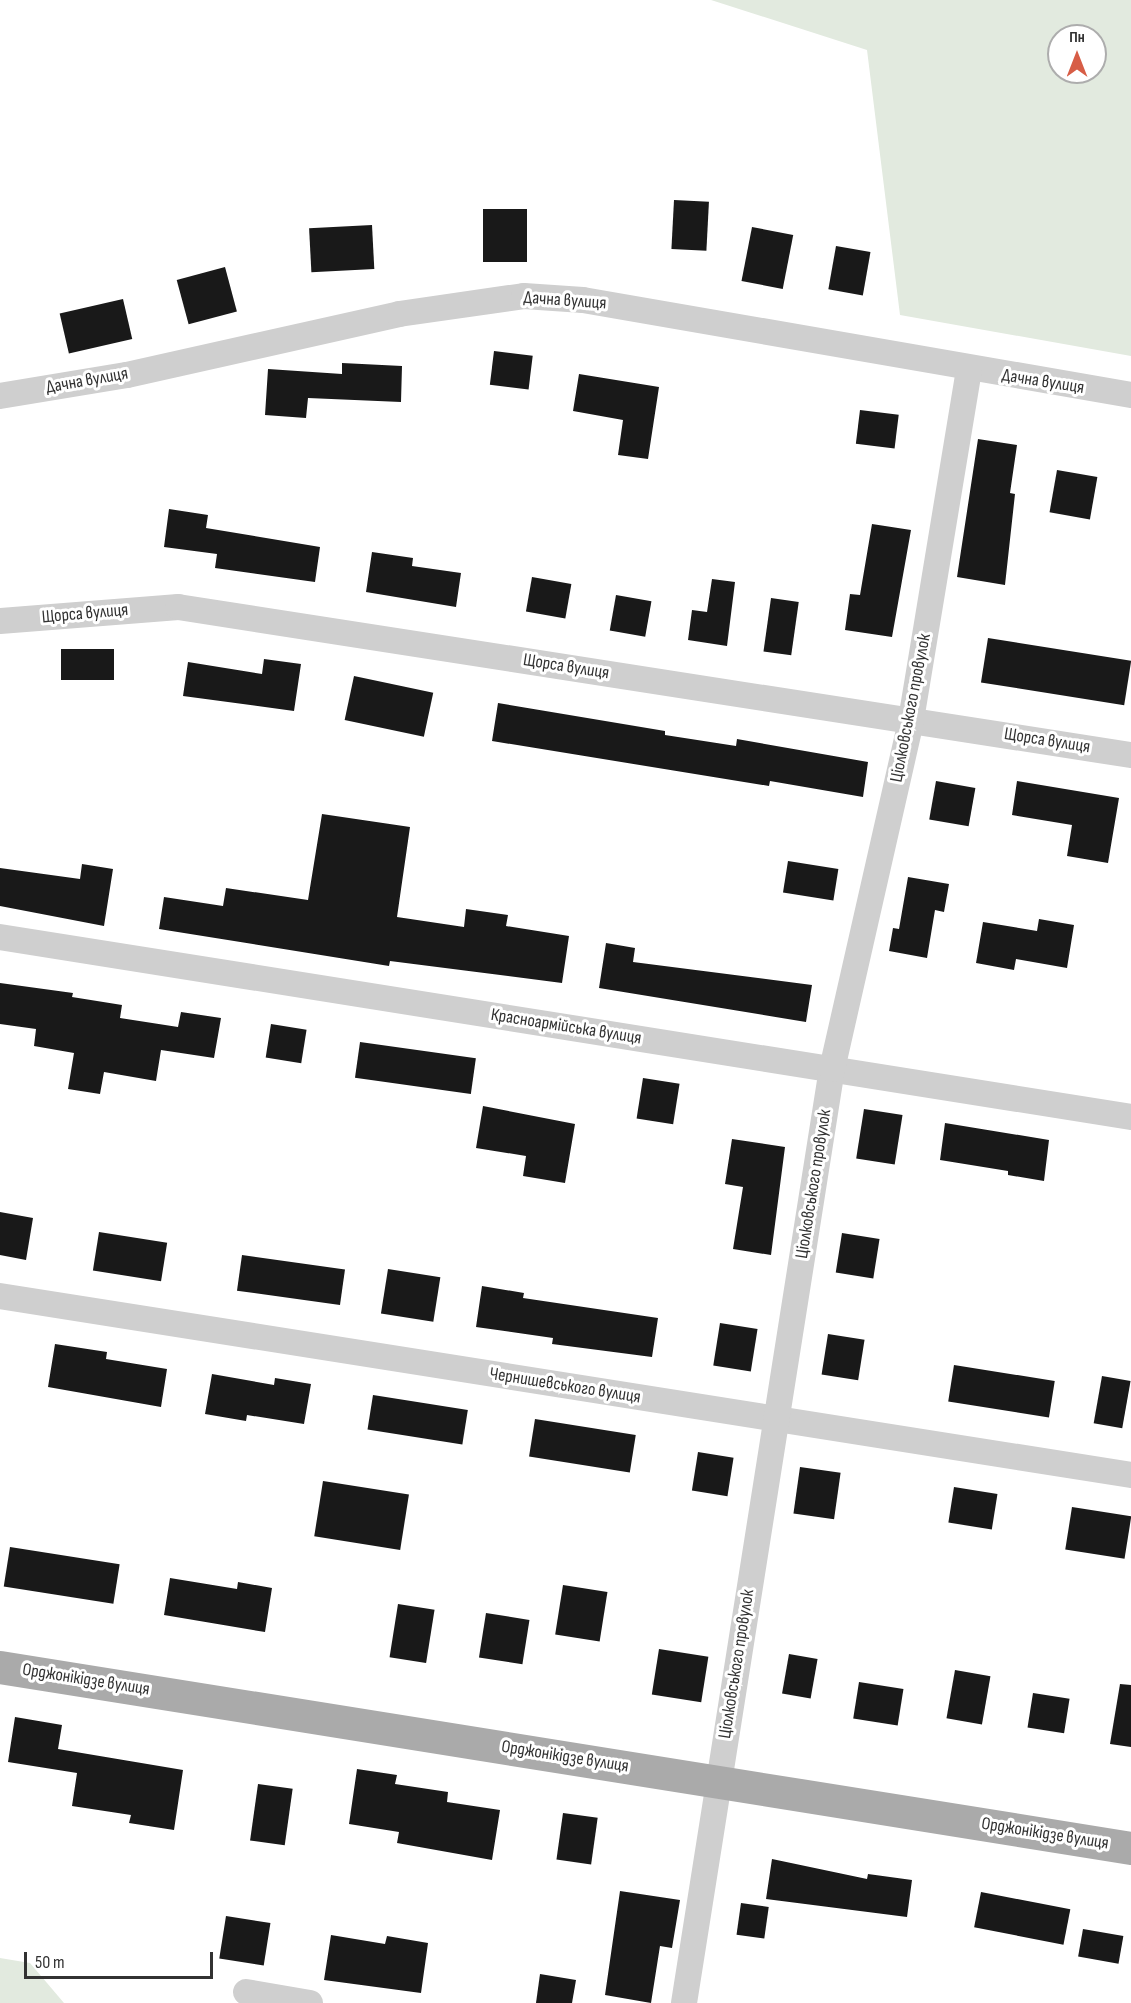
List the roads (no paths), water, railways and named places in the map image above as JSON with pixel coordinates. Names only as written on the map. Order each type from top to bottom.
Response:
[{"type":"main road","name":"Орджонікідзе вулиця","points":[[0,1667],[1131,1848]]},
{"type":"street","name":"Дачна вулиця","points":[[0,396],[127,375],[399,314],[524,296],[583,300],[969,370],[1131,395]]},
{"type":"street","name":"Ціолковського провулок","points":[[684,2003],[832,1069],[911,720],[969,370]]},
{"type":"street","name":"Щорса вулиця","points":[[0,621],[178,607],[1131,755]]},
{"type":"street","name":"Красноармійська вулиця","points":[[0,937],[1131,1117]]},
{"type":"street","name":"Чернишевського вулиця","points":[[0,1296],[1131,1475]]},
{"type":"street","points":[[246,1992],[310,2003]]}]
